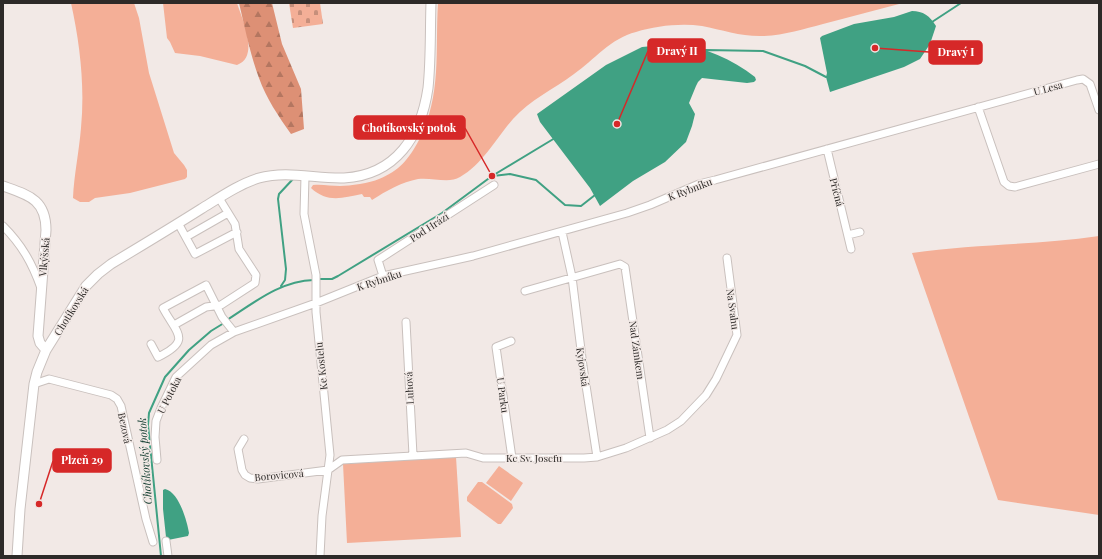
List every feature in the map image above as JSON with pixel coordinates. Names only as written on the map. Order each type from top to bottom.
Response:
[{"type":"street","name":"Chotíkovská","points":[[17,556],[20,509],[34,384],[37,372],[46,350],[86,286],[98,274],[218,198],[244,184],[260,178],[279,175],[343,178],[366,175],[382,169],[396,158],[404,149],[419,122],[426,100],[429,73],[431,3]]},
{"type":"street","name":"U Lesa","points":[[978,106],[1077,80],[1083,80],[1090,84],[1099,110]]},
{"type":"street","name":"K Rybníku","points":[[316,303],[384,276],[473,256],[639,210],[699,184],[978,106]]},
{"type":"street","points":[[978,106],[1004,182],[1009,186],[1015,187],[1099,164]]},
{"type":"street","name":"Příčná","points":[[827,149],[851,249]]},
{"type":"street","name":"Ke Kostelu","points":[[305,176],[304,214],[317,284],[316,312],[330,455],[322,520],[320,556]]},
{"type":"street","name":"Pod Hrází","points":[[384,276],[378,260],[494,184]]},
{"type":"street","name":"Vlkýšská","points":[[3,186],[29,196],[40,205],[45,214],[46,230],[38,336],[40,343],[46,350]]},
{"type":"street","points":[[174,325],[206,307],[221,305],[249,287],[256,280],[256,275],[239,249],[235,224],[218,198]]},
{"type":"street","points":[[186,237],[228,213]]},
{"type":"street","points":[[178,223],[195,254],[237,232]]},
{"type":"street","points":[[3,226],[22,249],[33,267],[42,290]]},
{"type":"street","name":"Kyjovská","points":[[562,232],[572,277],[583,366],[597,457]]},
{"type":"street","points":[[848,235],[860,232]]},
{"type":"street","name":"Na Svahu","points":[[716,379],[737,335],[727,258]]},
{"type":"street","name":"Nad Zámkem","points":[[572,277],[622,264],[625,267],[650,438]]},
{"type":"street","points":[[525,291],[572,277]]},
{"type":"street","points":[[151,344],[158,357],[169,352],[177,345],[179,338],[178,330],[163,308],[206,285],[222,317],[232,329]]},
{"type":"street","name":"U Potoka","points":[[157,460],[155,437],[156,422],[176,377],[211,345],[232,329],[316,303]]},
{"type":"street","name":"Luhová","points":[[406,322],[413,455]]},
{"type":"street","name":"U Parku","points":[[512,341],[496,347],[512,458]]},
{"type":"street","name":"Bezová","points":[[34,384],[49,379],[111,395],[117,398],[121,406],[146,519],[153,542]]},
{"type":"street","name":"Ke Sv. Josefu","points":[[328,470],[342,460],[413,455],[466,453],[483,458],[597,457],[626,448],[650,438],[681,421],[706,395],[716,379]]},
{"type":"street","name":"Borovicová","points":[[244,439],[238,449],[242,470],[245,475],[250,478],[258,479],[328,470]]},
{"type":"street","points":[[166,541],[168,556]]},
{"type":"green space","points":[[71,3],[134,3],[139,18],[149,73],[174,153],[187,170],[187,177],[185,179],[130,193],[95,198],[89,202],[80,202],[73,198],[81,128],[82,81],[77,34]]},
{"type":"green space","points":[[163,3],[237,3],[248,37],[247,54],[244,61],[237,65],[200,56],[175,53],[167,38]]},
{"type":"green space","points":[[239,3],[272,3],[282,44],[301,89],[304,129],[291,134],[265,93],[253,60]]},
{"type":"green space","points":[[289,3],[320,3],[323,24],[293,28]]},
{"type":"green space","points":[[438,3],[903,3],[802,30],[772,35],[756,36],[733,33],[702,26],[685,25],[652,28],[636,32],[611,44],[574,74],[527,106],[513,119],[476,165],[460,177],[451,180],[412,180],[394,187],[372,200],[370,197],[364,197],[362,194],[341,198],[329,198],[317,193],[311,188],[313,185],[340,186],[365,183],[379,179],[403,164],[411,153],[419,140],[426,123],[434,90],[437,56]]},
{"type":"green space","points":[[1099,236],[1099,515],[998,500],[912,253]]},
{"type":"green space","points":[[456,457],[461,537],[347,543],[343,464]]},
{"type":"green space","points":[[499,466],[523,483],[511,501],[486,483]]},
{"type":"green space","points":[[478,482],[482,482],[512,504],[513,508],[501,524],[498,524],[467,501],[467,497]]},
{"type":"shaded area","points":[[912,11],[920,12],[926,15],[936,26],[930,44],[920,59],[904,67],[830,92],[826,77],[827,73],[820,38],[822,36],[854,24],[894,17]]},
{"type":"shaded area","points":[[675,44],[697,48],[727,59],[755,77],[756,80],[754,82],[747,83],[702,78],[698,82],[689,103],[695,114],[686,142],[665,162],[633,181],[600,206],[590,188],[540,122],[537,114],[606,65],[642,47]]},
{"type":"shaded area","points":[[165,489],[174,495],[182,508],[188,528],[188,536],[168,540],[166,537],[163,509],[163,490]]},
{"type":"waterway","name":"Chotíkovský potok","points":[[932,22],[961,3]]},
{"type":"waterway","name":"Chotíkovský potok","points":[[703,52],[705,50],[763,51],[805,66],[826,77],[829,77]]},
{"type":"waterway","name":"Chotíkovský potok","points":[[319,279],[332,279],[338,276],[442,213],[492,176],[555,138]]},
{"type":"waterway","points":[[493,176],[510,174],[536,180],[565,205],[581,206],[595,195]]},
{"type":"waterway","points":[[281,286],[285,280],[286,269],[278,199],[279,194],[293,179]]},
{"type":"waterway","name":"Chotíkovský potok","points":[[227,320],[279,288],[302,281],[314,280]]},
{"type":"waterway","name":"Chotíkovský potok","points":[[161,556],[148,425],[149,413],[165,377],[189,350],[211,331],[224,323]]},
{"type":"place","name":"Dravý I","points":[[875,48]]},
{"type":"place","name":"Dravý II","points":[[617,124]]},
{"type":"place","name":"Chotíkovský potok","points":[[492,176]]},
{"type":"place","name":"Plzeň 29","points":[[39,504]]}]
